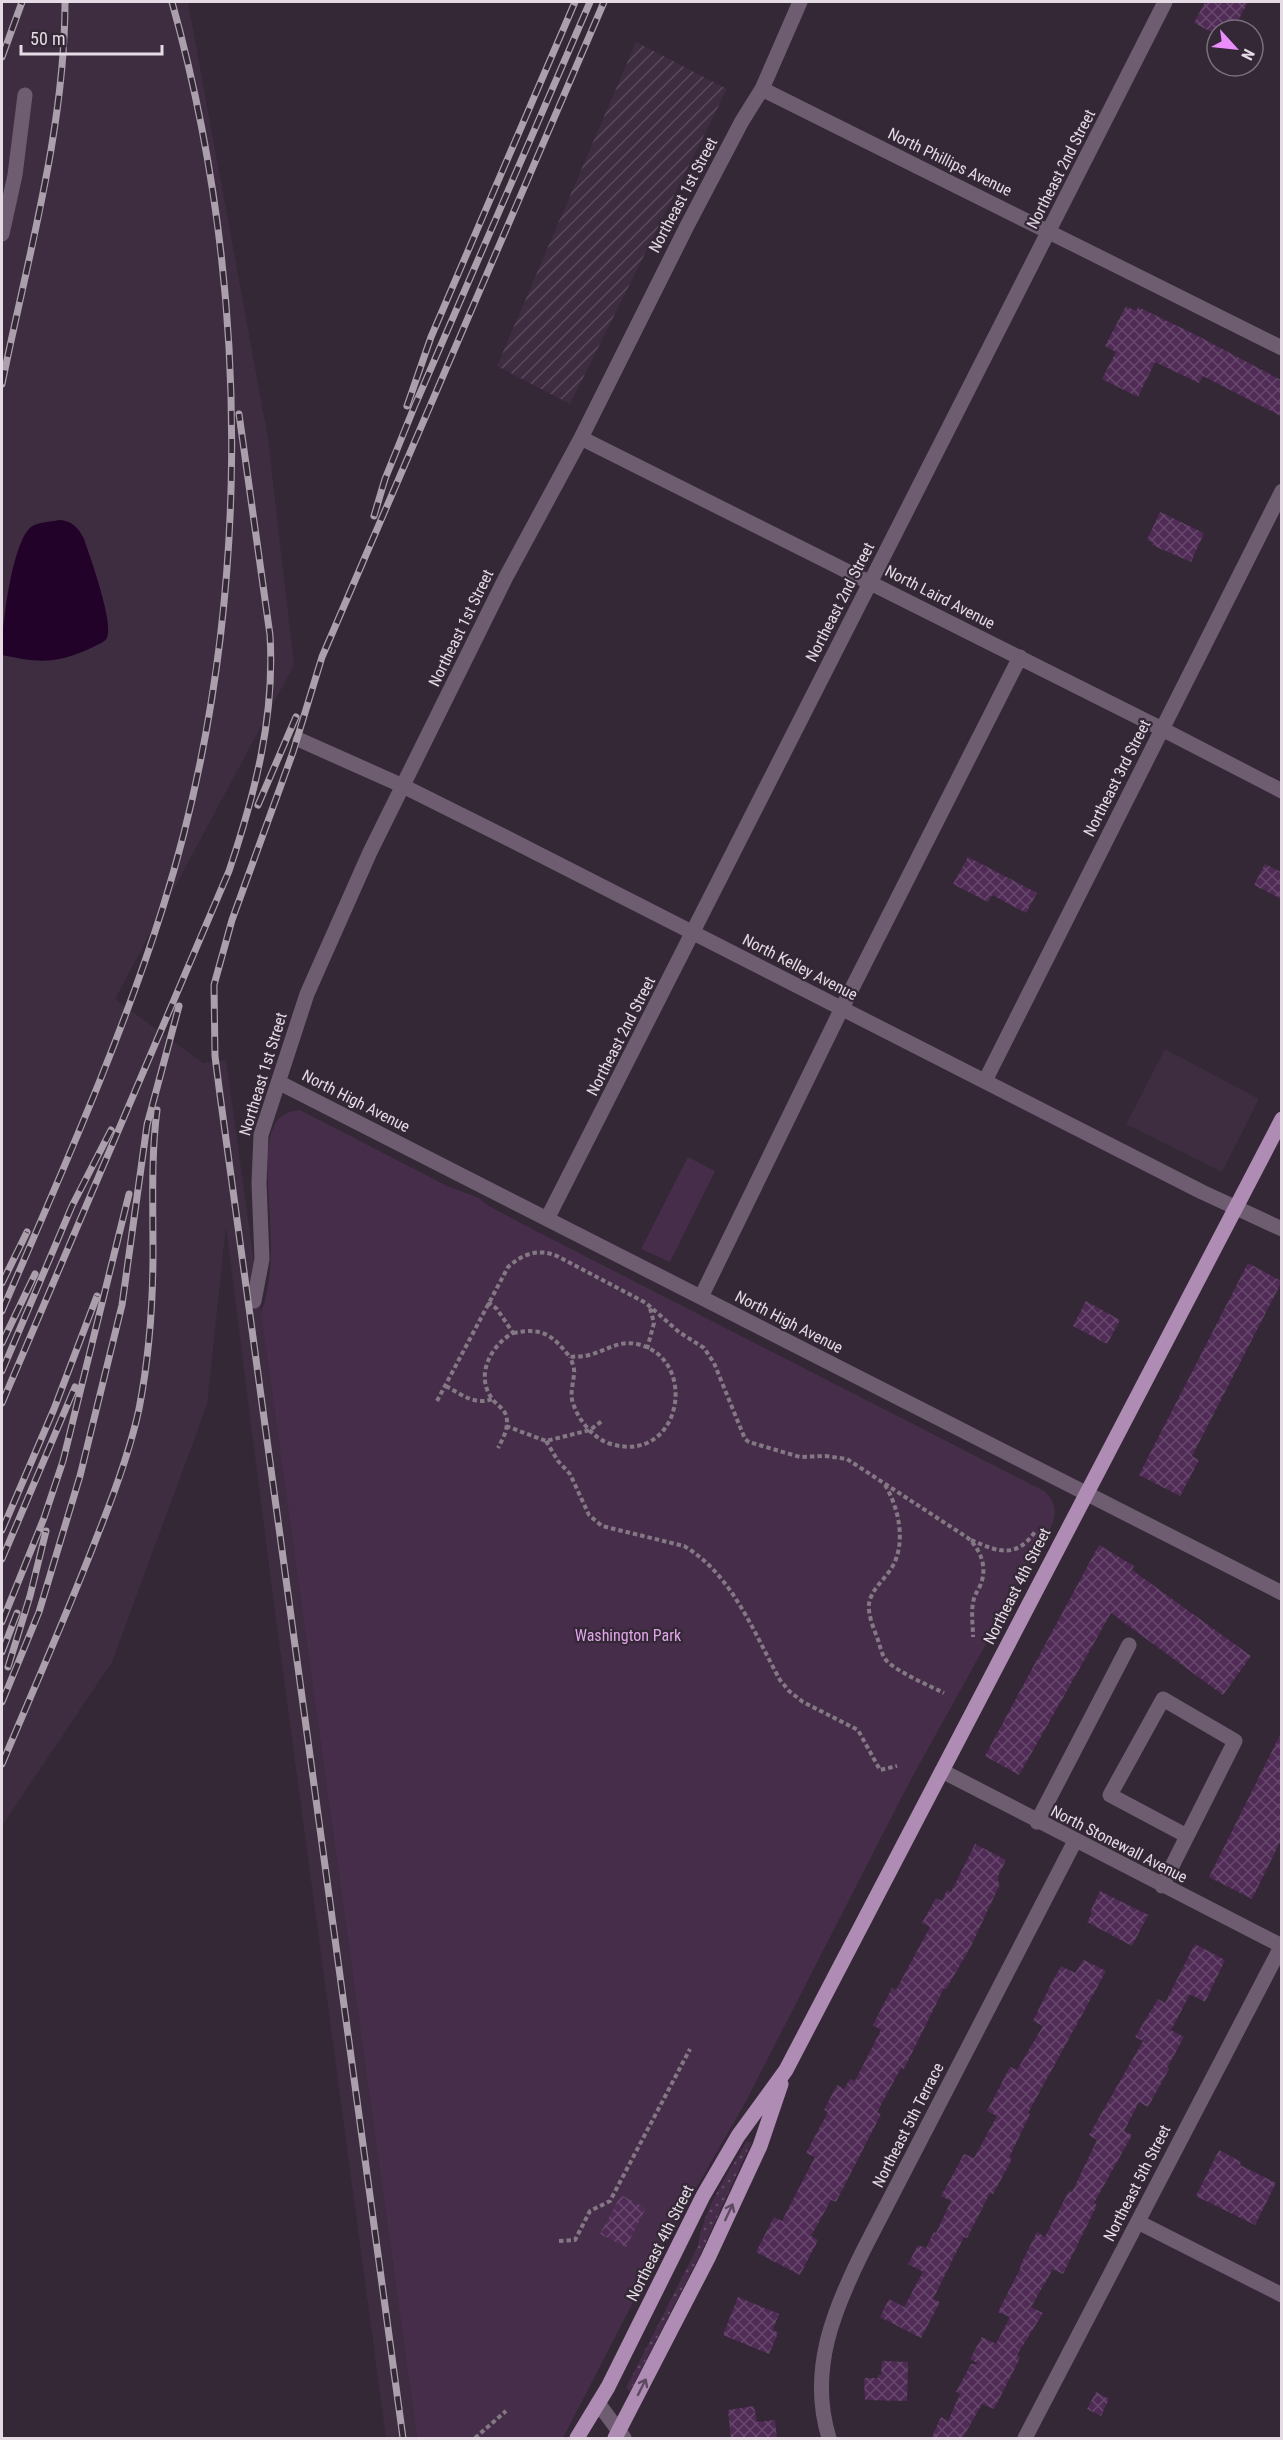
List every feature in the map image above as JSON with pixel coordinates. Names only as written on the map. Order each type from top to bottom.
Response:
[{"type":"main road","name":"Northeast 4th Street","points":[[577,2439],[667,2272],[703,2196],[738,2136],[786,2070],[1281,1119]]},
{"type":"main road","name":"Northeast 4th Street","points":[[619,2436],[751,2167],[786,2070]]},
{"type":"street","name":"Northeast 1st Street","points":[[254,1301],[262,1259],[259,1150],[265,1121],[280,1083],[292,1035],[307,994],[403,786],[506,577],[581,438],[681,236],[742,121],[762,89],[800,2]]},
{"type":"street","name":"Northeast 2nd Street","points":[[547,1219],[1165,2]]},
{"type":"street","name":"North Phillips Avenue","points":[[762,89],[1281,348]]},
{"type":"street","points":[[2,234],[15,175],[25,95]]},
{"type":"street","name":"North Laird Avenue","points":[[581,438],[1020,657],[1281,791]]},
{"type":"street","name":"Northeast 3rd Street","points":[[984,1081],[1281,491]]},
{"type":"street","points":[[701,1297],[842,1008],[1020,657]]},
{"type":"street","name":"North Kelley Avenue","points":[[300,740],[403,786],[1281,1230]]},
{"type":"street","name":"North High Avenue","points":[[280,1083],[1281,1593]]},
{"type":"street","points":[[1037,1822],[1129,1645]]},
{"type":"street","points":[[1161,1886],[1187,1836],[1235,1741],[1163,1699],[1110,1795],[1187,1836]]},
{"type":"street","name":"North Stonewall Avenue","points":[[942,1771],[1281,1946]]},
{"type":"street","name":"Northeast 5th Terrace","points":[[829,2439],[822,2409],[821,2388],[827,2339],[834,2313],[869,2239],[1075,1841]]},
{"type":"street","name":"Northeast 5th Street","points":[[1025,2439],[1281,1946]]},
{"type":"street","points":[[1138,2222],[1281,2295]]},
{"type":"street","points":[[598,2403],[619,2436]]},
{"type":"path","points":[[437,1401],[508,1267],[516,1260],[539,1251],[557,1256],[646,1303],[709,1353],[745,1439],[749,1442],[800,1457],[825,1456],[847,1460],[968,1538],[981,1555],[984,1571],[973,1603],[973,1637]]},
{"type":"path","points":[[488,1302],[497,1309],[513,1333]]},
{"type":"path","points":[[646,1303],[653,1311],[654,1323],[647,1349]]},
{"type":"path","points":[[498,1448],[506,1426],[505,1410],[492,1399],[486,1380],[487,1362],[492,1350],[502,1339],[513,1333],[536,1330],[548,1334],[570,1357],[574,1372],[571,1394],[573,1404],[579,1418],[604,1442],[630,1447],[643,1446],[654,1440],[665,1429],[672,1416],[675,1381],[668,1366],[655,1353],[637,1344],[617,1344],[588,1356],[570,1357]]},
{"type":"path","points":[[446,1386],[472,1400],[484,1402],[492,1399]]},
{"type":"path","points":[[506,1426],[546,1441],[590,1430],[602,1421]]},
{"type":"path","points":[[546,1441],[558,1461],[570,1474],[589,1515],[595,1522],[602,1526],[684,1546],[695,1552],[722,1578],[780,1680],[789,1691],[803,1702],[858,1730],[880,1770],[897,1766]]},
{"type":"path","points":[[883,1482],[890,1494],[896,1513],[899,1543],[891,1570],[872,1596],[869,1611],[885,1659],[902,1672],[944,1693]]},
{"type":"path","points":[[968,1538],[1009,1552],[1020,1548],[1035,1532]]},
{"type":"path","points":[[559,2241],[575,2240],[590,2211],[610,2201],[690,2049]]},
{"type":"path","points":[[475,2439],[506,2411]]},
{"type":"shaded area","points":[[2,2],[188,2],[268,438],[294,665],[115,999],[203,1063],[226,1060],[417,2438],[386,2438],[272,1590],[226,1227],[207,1405],[112,1662],[2,1826]]},
{"type":"shaded area","points":[[636,42],[727,89],[570,404],[497,366]]},
{"type":"shaded area","points":[[59,520],[74,525],[84,539],[104,604],[107,638],[91,648],[57,659],[37,661],[2,655],[3,627],[9,587],[18,550],[31,527]]},
{"type":"shaded area","points":[[1165,1049],[1259,1099],[1222,1172],[1126,1124]]},
{"type":"green space","name":"Washington Park","points":[[300,1110],[447,1186],[479,1198],[487,1205],[534,1230],[1044,1491],[1051,1498],[1054,1506],[1052,1525],[910,1781],[745,2103],[659,2252],[563,2438],[417,2438],[261,1313],[269,1282],[270,1266],[268,1155],[271,1132],[282,1116]]},
{"type":"green space","points":[[688,1157],[715,1171],[670,1262],[641,1249]]},
{"type":"green space","points":[[747,2141],[751,2143],[701,2253],[630,2391],[626,2388],[698,2246],[711,2204]]},
{"type":"building","points":[[1205,2],[1248,2],[1239,18],[1205,18],[1205,29],[1194,23]]},
{"type":"building","points":[[1126,306],[1136,311],[1138,307],[1281,380],[1281,416],[1203,376],[1199,383],[1155,362],[1138,397],[1102,379],[1116,352],[1105,346]]},
{"type":"building","points":[[1160,512],[1204,533],[1191,562],[1152,545],[1153,542],[1147,540]]},
{"type":"building","points":[[968,857],[1037,893],[1026,913],[992,895],[988,902],[953,884]]},
{"type":"building","points":[[1265,864],[1281,872],[1281,899],[1254,885]]},
{"type":"building","points":[[1248,1263],[1281,1283],[1192,1456],[1199,1460],[1180,1496],[1139,1475]]},
{"type":"building","points":[[1086,1301],[1120,1320],[1107,1344],[1073,1326]]},
{"type":"building","points":[[1099,1545],[1134,1566],[1132,1570],[1251,1656],[1223,1695],[1111,1613],[1019,1775],[985,1756]]},
{"type":"building","points":[[1281,1733],[1281,1840],[1252,1899],[1209,1877]]},
{"type":"building","points":[[975,1844],[1006,1860],[998,1876],[1000,1884],[970,1948],[946,1989],[944,1988],[904,2069],[901,2068],[877,2112],[881,2114],[836,2202],[831,2200],[811,2236],[818,2240],[800,2275],[756,2252],[774,2217],[782,2221],[815,2157],[806,2153],[828,2112],[824,2110],[837,2085],[844,2089],[850,2079],[855,2081],[881,2030],[873,2025],[892,1988],[896,1990],[930,1927],[922,1923],[936,1898],[942,1901],[947,1890],[951,1892]]},
{"type":"building","points":[[1100,1891],[1148,1915],[1132,1946],[1087,1922]]},
{"type":"building","points":[[1195,1944],[1225,1960],[1205,2002],[1190,1994],[1171,2030],[1184,2037],[1148,2107],[1139,2102],[1124,2131],[1132,2135],[1094,2203],[1097,2205],[1063,2274],[1053,2269],[1031,2307],[1043,2313],[1017,2355],[1020,2358],[994,2409],[982,2404],[962,2439],[931,2439],[941,2417],[948,2421],[960,2394],[956,2392],[971,2364],[979,2364],[970,2359],[982,2337],[996,2344],[1010,2317],[998,2312],[1020,2266],[1037,2232],[1045,2237],[1069,2191],[1072,2192],[1097,2140],[1089,2135],[1143,2041],[1135,2037],[1158,1999],[1165,2003]]},
{"type":"building","points":[[1084,1960],[1106,1971],[1028,2113],[1030,2114],[1009,2158],[1012,2159],[993,2194],[990,2193],[967,2238],[964,2237],[933,2299],[940,2302],[921,2338],[880,2317],[889,2299],[904,2307],[923,2272],[908,2264],[918,2245],[926,2248],[934,2232],[936,2233],[951,2201],[941,2196],[964,2154],[974,2158],[997,2116],[987,2111],[1010,2067],[1017,2070],[1043,2026],[1033,2021],[1061,1966],[1075,1973]]},
{"type":"building","points":[[1219,2150],[1241,2162],[1240,2165],[1276,2183],[1255,2225],[1196,2196]]},
{"type":"building","points":[[621,2195],[646,2208],[626,2247],[600,2234]]},
{"type":"building","points":[[738,2297],[779,2314],[773,2329],[778,2333],[769,2354],[723,2335]]},
{"type":"building","points":[[882,2361],[908,2362],[907,2401],[865,2400],[864,2378],[878,2378],[878,2375],[881,2375]]},
{"type":"building","points":[[1096,2392],[1109,2399],[1101,2416],[1087,2409]]},
{"type":"building","points":[[754,2406],[757,2422],[775,2420],[777,2439],[731,2439],[728,2410]]},
{"type":"railway","points":[[2,57],[22,2]]},
{"type":"railway","points":[[2,384],[52,146],[59,98],[65,2]]},
{"type":"railway","points":[[2,1311],[108,1061],[146,959],[163,907],[193,797],[214,685],[227,571],[232,455],[228,340],[217,225],[199,112],[172,2]]},
{"type":"railway","points":[[407,406],[431,337],[575,2]]},
{"type":"railway","points":[[374,516],[385,479],[415,405],[590,2]]},
{"type":"railway","points":[[403,2438],[220,1095],[215,1056],[214,985],[232,920],[293,752],[322,657],[604,2]]},
{"type":"railway","points":[[2,1403],[229,871],[255,784],[269,696],[270,635],[239,414]]},
{"type":"railway","points":[[258,805],[296,717]]},
{"type":"railway","points":[[2,1702],[39,1612],[80,1476],[122,1305],[147,1125],[179,1006]]},
{"type":"railway","points":[[2,1764],[104,1519],[121,1472],[139,1409],[148,1350],[151,1310],[153,1163],[157,1110]]},
{"type":"railway","points":[[2,1371],[72,1206],[111,1130]]},
{"type":"railway","points":[[2,1622],[44,1518],[63,1461],[129,1194]]},
{"type":"railway","points":[[2,1283],[27,1232]]},
{"type":"railway","points":[[2,1343],[35,1274]]},
{"type":"railway","points":[[2,1530],[54,1409],[97,1296]]},
{"type":"railway","points":[[2,1559],[75,1387]]},
{"type":"railway","points":[[8,1667],[30,1596],[46,1531]]},
{"type":"railway","points":[[2,1652],[17,1613]]}]
